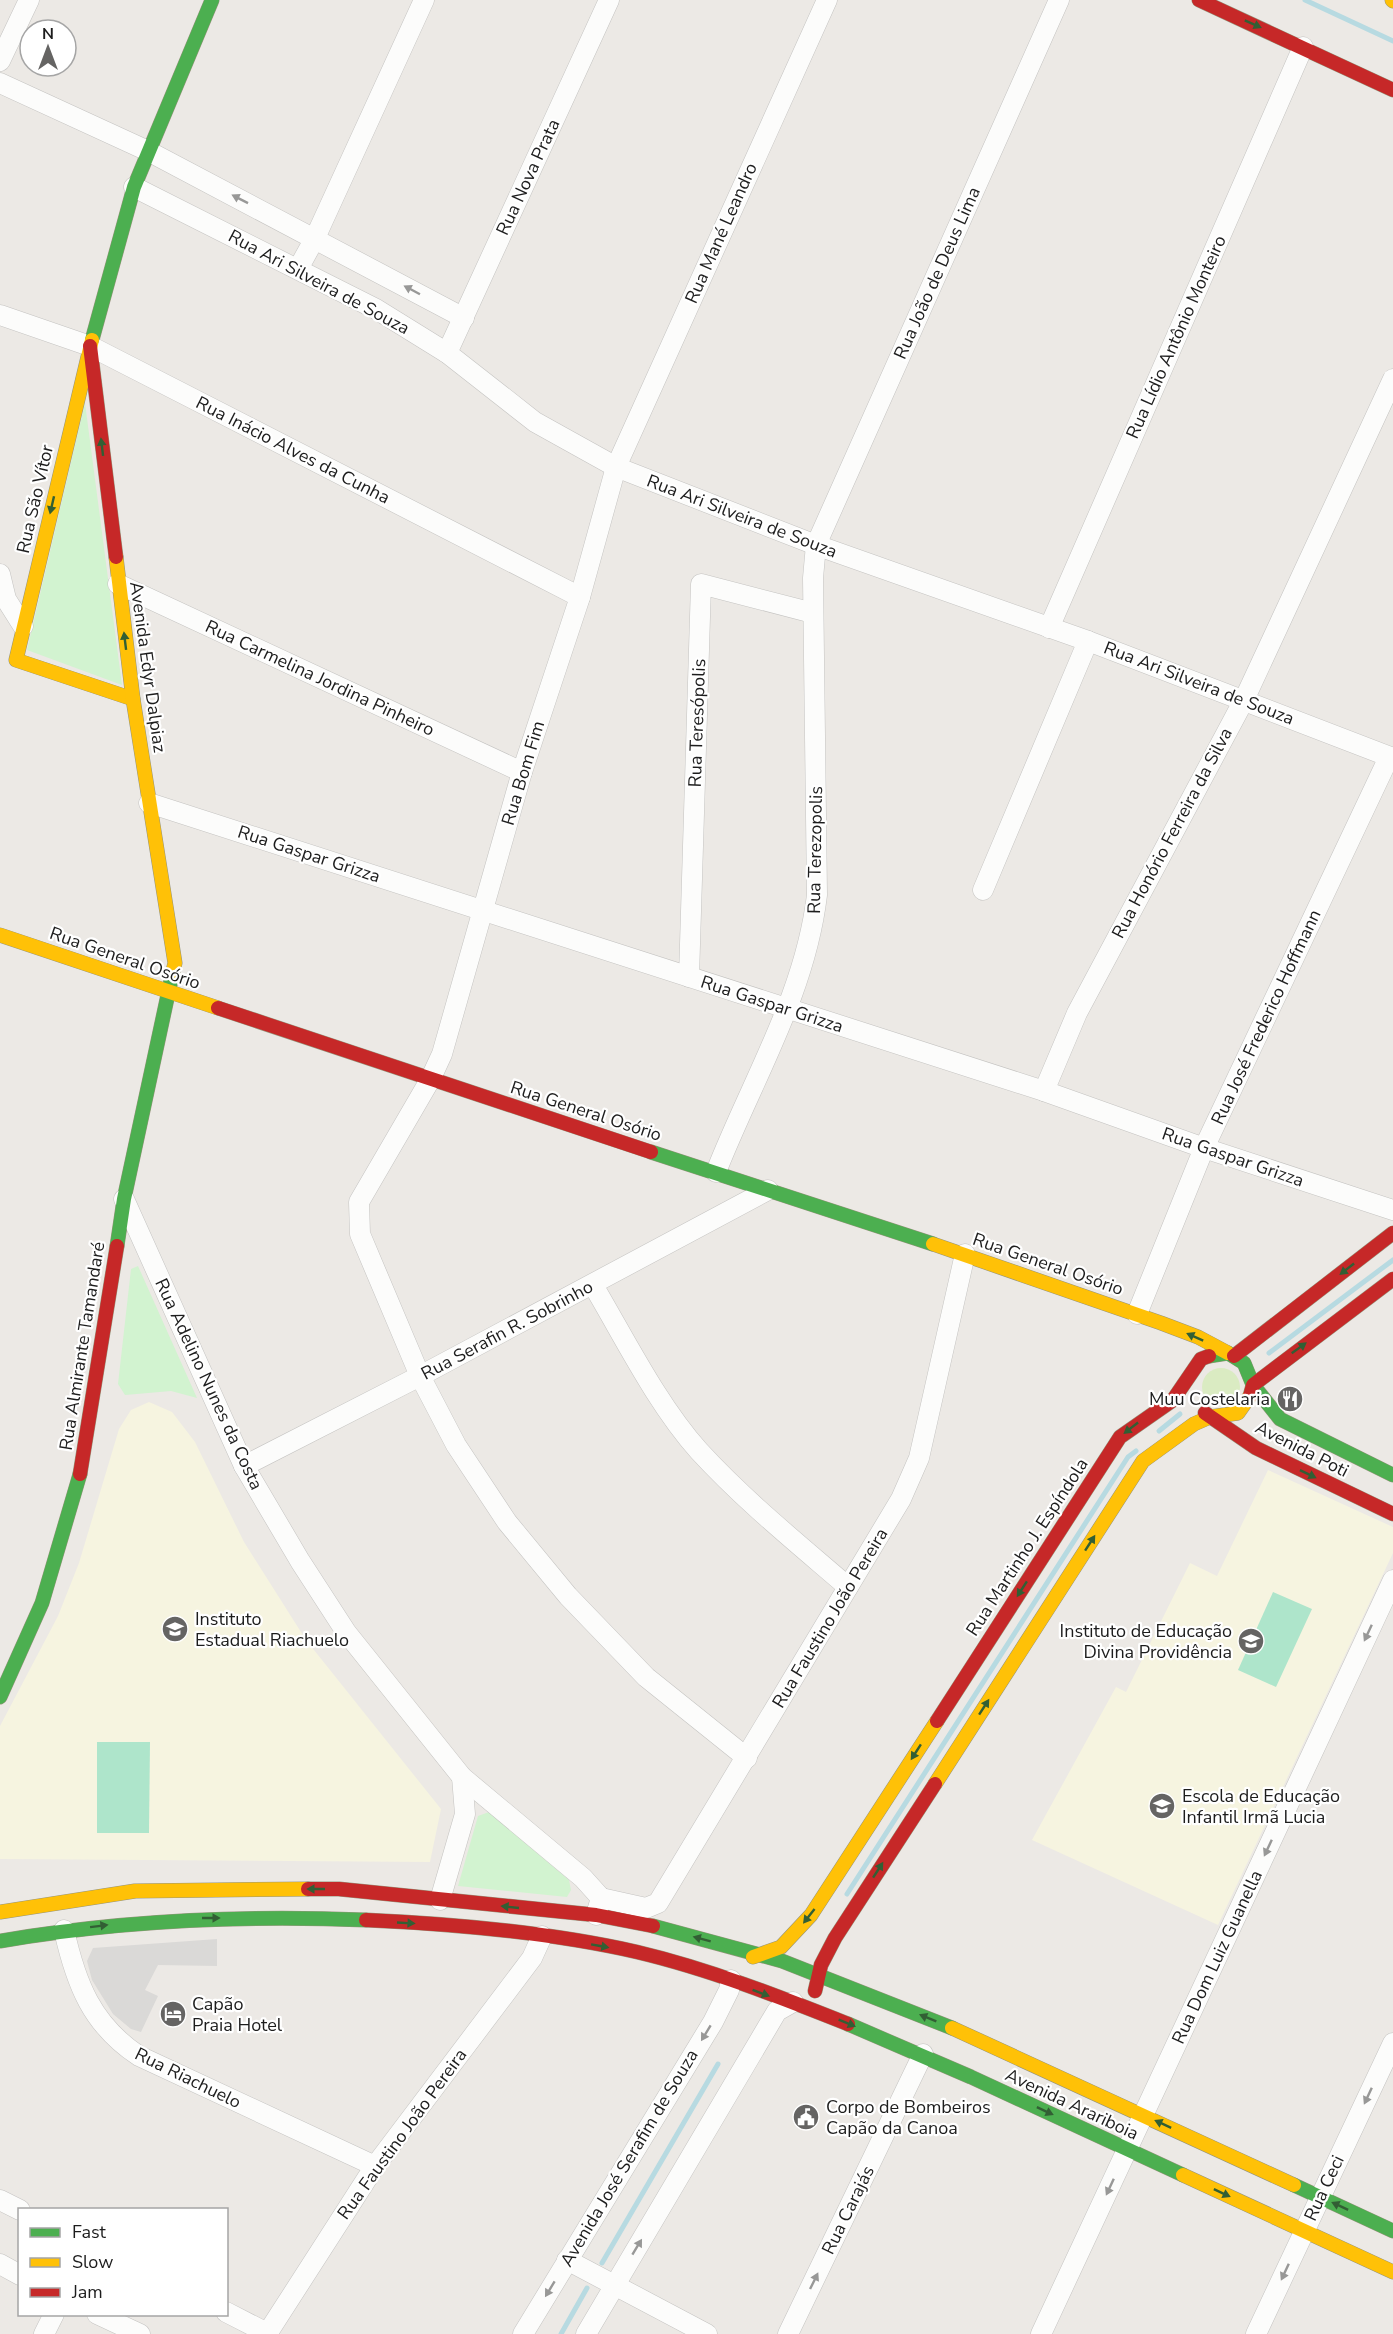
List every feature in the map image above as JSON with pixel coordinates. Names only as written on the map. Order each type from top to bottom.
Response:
[{"type":"main road","name":"Rua São Vítor","points":[[8,658],[23,626],[90,346],[134,187],[212,0]]},
{"type":"main road","points":[[1199,0],[1393,90]]},
{"type":"main road","name":"Avenida Edyr Dalpiaz","points":[[90,346],[132,699],[175,963],[170,992]]},
{"type":"main road","points":[[8,658],[132,699]]},
{"type":"main road","name":"Rua General Osório","points":[[0,935],[430,1080],[965,1254],[1198,1337],[1231,1355]]},
{"type":"main road","name":"Rua Almirante Tamandaré","points":[[0,1697],[14,1652],[42,1603],[78,1487],[124,1199],[170,992]]},
{"type":"main road","name":"Rua Martinho J. Espíndola","points":[[733,1970],[759,1955],[781,1947],[811,1914],[1120,1437],[1173,1400],[1190,1368],[1201,1359],[1217,1353],[1231,1355],[1393,1233]]},
{"type":"main road","points":[[793,2002],[812,1994],[817,1989],[821,1965],[835,1938],[1143,1461],[1160,1446],[1210,1417],[1226,1418],[1240,1412],[1250,1400],[1253,1385],[1393,1280]]},
{"type":"main road","points":[[1161,1323],[1174,1341]]},
{"type":"main road","name":"Avenida Poti","points":[[1231,1355],[1244,1363],[1251,1373],[1253,1385],[1280,1419],[1393,1476]]},
{"type":"main road","name":"Avenida Poti","points":[[1190,1368],[1188,1390],[1193,1402],[1210,1417],[1256,1448],[1393,1514]]},
{"type":"main road","name":"Avenida Arariboia","points":[[3,1909],[135,1891],[194,1889],[339,1889],[440,1900],[599,1907],[656,1927],[782,1961],[967,2034],[1393,2231]]},
{"type":"main road","name":"Avenida Arariboia","points":[[0,1941],[64,1930],[162,1919],[323,1919],[438,1924],[542,1936],[733,1970],[775,1998],[793,2002],[923,2054],[955,2059],[1008,2094],[1390,2271]]},
{"type":"main road","points":[[955,2059],[967,2034]]},
{"type":"main road","points":[[1008,2094],[1024,2060]]},
{"type":"main road","points":[[1178,2173],[1193,2138]]},
{"type":"main road","points":[[1390,2271],[1393,2257]]},
{"type":"street","points":[[0,61],[29,0]]},
{"type":"street","points":[[298,269],[315,238],[424,0]]},
{"type":"street","name":"Rua Nova Prata","points":[[447,353],[609,0]]},
{"type":"street","name":"Rua Mané Leandro","points":[[615,467],[827,0]]},
{"type":"street","name":"Rua João de Deus Lima","points":[[816,545],[1059,0]]},
{"type":"street","name":"Rua Lídio Antônio Monteiro","points":[[1050,628],[1303,47]]},
{"type":"street","name":"Rua Ari Silveira de Souza","points":[[0,83],[148,151],[464,318]]},
{"type":"street","name":"Rua Ari Silveira de Souza","points":[[134,187],[376,309],[447,353],[535,422],[615,467],[816,545],[1088,640],[1391,757]]},
{"type":"street","name":"Rua Inácio Alves da Cunha","points":[[0,315],[90,346],[580,597]]},
{"type":"street","name":"Rua Honório Ferreira da Silva","points":[[1044,1091],[1077,1013],[1244,700],[1393,380]]},
{"type":"street","name":"Rua Bom Fim","points":[[615,467],[580,597],[522,772],[442,1054],[430,1080],[359,1202],[360,1234],[420,1376],[456,1445],[507,1522],[568,1596],[646,1677],[747,1758]]},
{"type":"street","name":"Rua Terezopolis","points":[[716,1172],[788,1010],[813,930],[817,896],[813,613],[816,545]]},
{"type":"street","points":[[0,574],[6,599],[23,626]]},
{"type":"street","name":"Rua Carmelina Jordina Pinheiro","points":[[118,584],[522,772]]},
{"type":"street","name":"Rua Teresópolis","points":[[689,977],[701,584],[813,613]]},
{"type":"street","points":[[983,890],[1088,640]]},
{"type":"street","name":"Rua José Frederico Hoffmann","points":[[1137,1314],[1204,1148],[1391,757]]},
{"type":"street","name":"Rua Gaspar Grizza","points":[[149,803],[1044,1091],[1204,1148],[1393,1210]]},
{"type":"street","name":"Rua Serafin R. Sobrinho","points":[[244,1466],[593,1285],[768,1190]]},
{"type":"street","name":"Rua Adelino Nunes da Costa","points":[[124,1199],[244,1466],[300,1562],[346,1632],[462,1777],[583,1878],[599,1907]]},
{"type":"street","name":"Rua Faustino João Pereira","points":[[599,1907],[646,1908],[658,1903],[901,1499],[919,1458],[965,1254]]},
{"type":"street","points":[[593,1285],[655,1389],[698,1449],[754,1506],[848,1587]]},
{"type":"street","name":"Rua Dom Luiz Guanella","points":[[1041,2334],[1393,1580]]},
{"type":"street","points":[[440,1900],[465,1814],[462,1777]]},
{"type":"street","name":"Rua Riachuelo","points":[[64,1930],[73,1970],[93,2012],[105,2029],[120,2043],[139,2056],[375,2166]]},
{"type":"street","name":"Rua Faustino João Pereira","points":[[267,2333],[375,2166],[532,1958],[542,1936]]},
{"type":"street","name":"Avenida José Serafim de Souza","points":[[523,2334],[713,2022],[733,1970]]},
{"type":"street","points":[[586,2334],[777,2011],[793,2002]]},
{"type":"street","name":"Rua Ceci","points":[[1256,2334],[1393,2043]]},
{"type":"street","name":"Rua Carajás","points":[[788,2334],[923,2054]]},
{"type":"street","points":[[0,2200],[18,2209]]},
{"type":"street","points":[[567,2260],[707,2334]]},
{"type":"street","points":[[0,2264],[18,2274]]},
{"type":"street","points":[[228,2313],[267,2333]]},
{"type":"street","points":[[44,2334],[53,2316]]},
{"type":"street","points":[[101,2316],[140,2334]]},
{"type":"shaded area","name":"Instituto Estadual Riachuelo","points":[[149,1402],[172,1412],[195,1442],[244,1542],[306,1640],[441,1809],[430,1862],[0,1859],[0,1726],[58,1616],[79,1563],[119,1429],[131,1410]]},
{"type":"shaded area","points":[[1268,1470],[1393,1527],[1393,1553],[1218,1925],[1032,1840],[1116,1687],[1126,1692],[1190,1563],[1217,1576]]},
{"type":"shaded area","points":[[217,1939],[217,1966],[158,1965],[145,1990],[158,1996],[141,2032],[131,2029],[113,2014],[92,1980],[87,1961],[93,1948]]},
{"type":"green space","points":[[85,403],[122,685],[27,650]]},
{"type":"green space","points":[[138,1266],[197,1398],[171,1391],[125,1395],[118,1384],[131,1269]]},
{"type":"green space","points":[[1221,1368],[1228,1369],[1234,1374],[1239,1380],[1239,1394],[1234,1400],[1228,1405],[1221,1406],[1214,1405],[1208,1400],[1203,1394],[1202,1387],[1203,1380],[1208,1374],[1214,1369]]},
{"type":"green space","points":[[1273,1592],[1312,1609],[1276,1687],[1238,1670]]},
{"type":"green space","points":[[97,1742],[150,1742],[149,1833],[97,1833]]},
{"type":"green space","points":[[489,1812],[569,1880],[571,1890],[567,1897],[458,1886],[478,1816]]},
{"type":"waterway","points":[[1305,0],[1393,41]]},
{"type":"waterway","points":[[1269,1353],[1393,1260]]},
{"type":"waterway","points":[[1159,1431],[1180,1414]]},
{"type":"waterway","points":[[847,1894],[1128,1457],[1136,1451]]},
{"type":"waterway","points":[[602,2263],[718,2064]]},
{"type":"waterway","points":[[561,2334],[587,2288]]},
{"type":"traffic: fast","points":[[92,340],[134,187],[212,0]]},
{"type":"traffic: fast","points":[[117,1246],[124,1199],[173,971]]},
{"type":"traffic: fast","points":[[651,1152],[933,1244]]},
{"type":"traffic: fast","points":[[1209,1356],[1228,1353],[1244,1363],[1253,1385],[1280,1419],[1393,1475]]},
{"type":"traffic: fast","points":[[0,1697],[42,1603],[80,1474]]},
{"type":"traffic: fast","points":[[0,1941],[91,1928],[182,1921],[274,1918],[366,1920]]},
{"type":"traffic: fast","points":[[653,1926],[782,1961],[952,2028]]},
{"type":"traffic: fast","points":[[848,2024],[971,2077],[1183,2175]]},
{"type":"traffic: fast","points":[[1294,2185],[1393,2231]]},
{"type":"traffic: slow","points":[[92,340],[16,660],[133,699]]},
{"type":"traffic: slow","points":[[116,557],[133,699],[175,963],[173,971]]},
{"type":"traffic: slow","points":[[0,935],[218,1008]]},
{"type":"traffic: slow","points":[[933,1244],[1161,1323],[1198,1337],[1228,1353]]},
{"type":"traffic: slow","points":[[935,1784],[1143,1461],[1194,1424],[1210,1417],[1238,1413],[1250,1396]]},
{"type":"traffic: slow","points":[[753,1957],[781,1947],[811,1915],[937,1721]]},
{"type":"traffic: slow","points":[[0,1912],[135,1891],[308,1889]]},
{"type":"traffic: slow","points":[[952,2028],[1294,2185]]},
{"type":"traffic: slow","points":[[1183,2175],[1393,2272]]},
{"type":"traffic: jam","points":[[1199,0],[1393,90]]},
{"type":"traffic: jam","points":[[90,346],[116,557]]},
{"type":"traffic: jam","points":[[218,1008],[651,1152]]},
{"type":"traffic: jam","points":[[1234,1356],[1393,1233]]},
{"type":"traffic: jam","points":[[80,1474],[117,1246]]},
{"type":"traffic: jam","points":[[1250,1396],[1253,1385],[1393,1279]]},
{"type":"traffic: jam","points":[[937,1721],[1120,1437],[1173,1400],[1201,1359],[1209,1356]]},
{"type":"traffic: jam","points":[[1205,1413],[1256,1448],[1393,1514]]},
{"type":"traffic: jam","points":[[815,1991],[821,1965],[835,1938],[935,1784]]},
{"type":"traffic: jam","points":[[308,1889],[339,1889],[596,1915],[653,1926]]},
{"type":"traffic: jam","points":[[366,1920],[502,1930],[570,1939],[637,1952],[717,1975],[848,2024]]},
{"type":"place","name":"Muu Costelaria","points":[[1290,1399]]},
{"type":"place","name":"Instituto Estadual Riachuelo","points":[[175,1629]]},
{"type":"place","name":"Instituto de Educação Divina Providência","points":[[1251,1641]]},
{"type":"place","name":"Escola de Educação Infantil Irmã Lucia","points":[[1162,1806]]},
{"type":"place","name":"Capão Praia Hotel","points":[[173,2014]]},
{"type":"place","name":"Corpo de Bombeiros Capão da Canoa","points":[[806,2117]]}]
